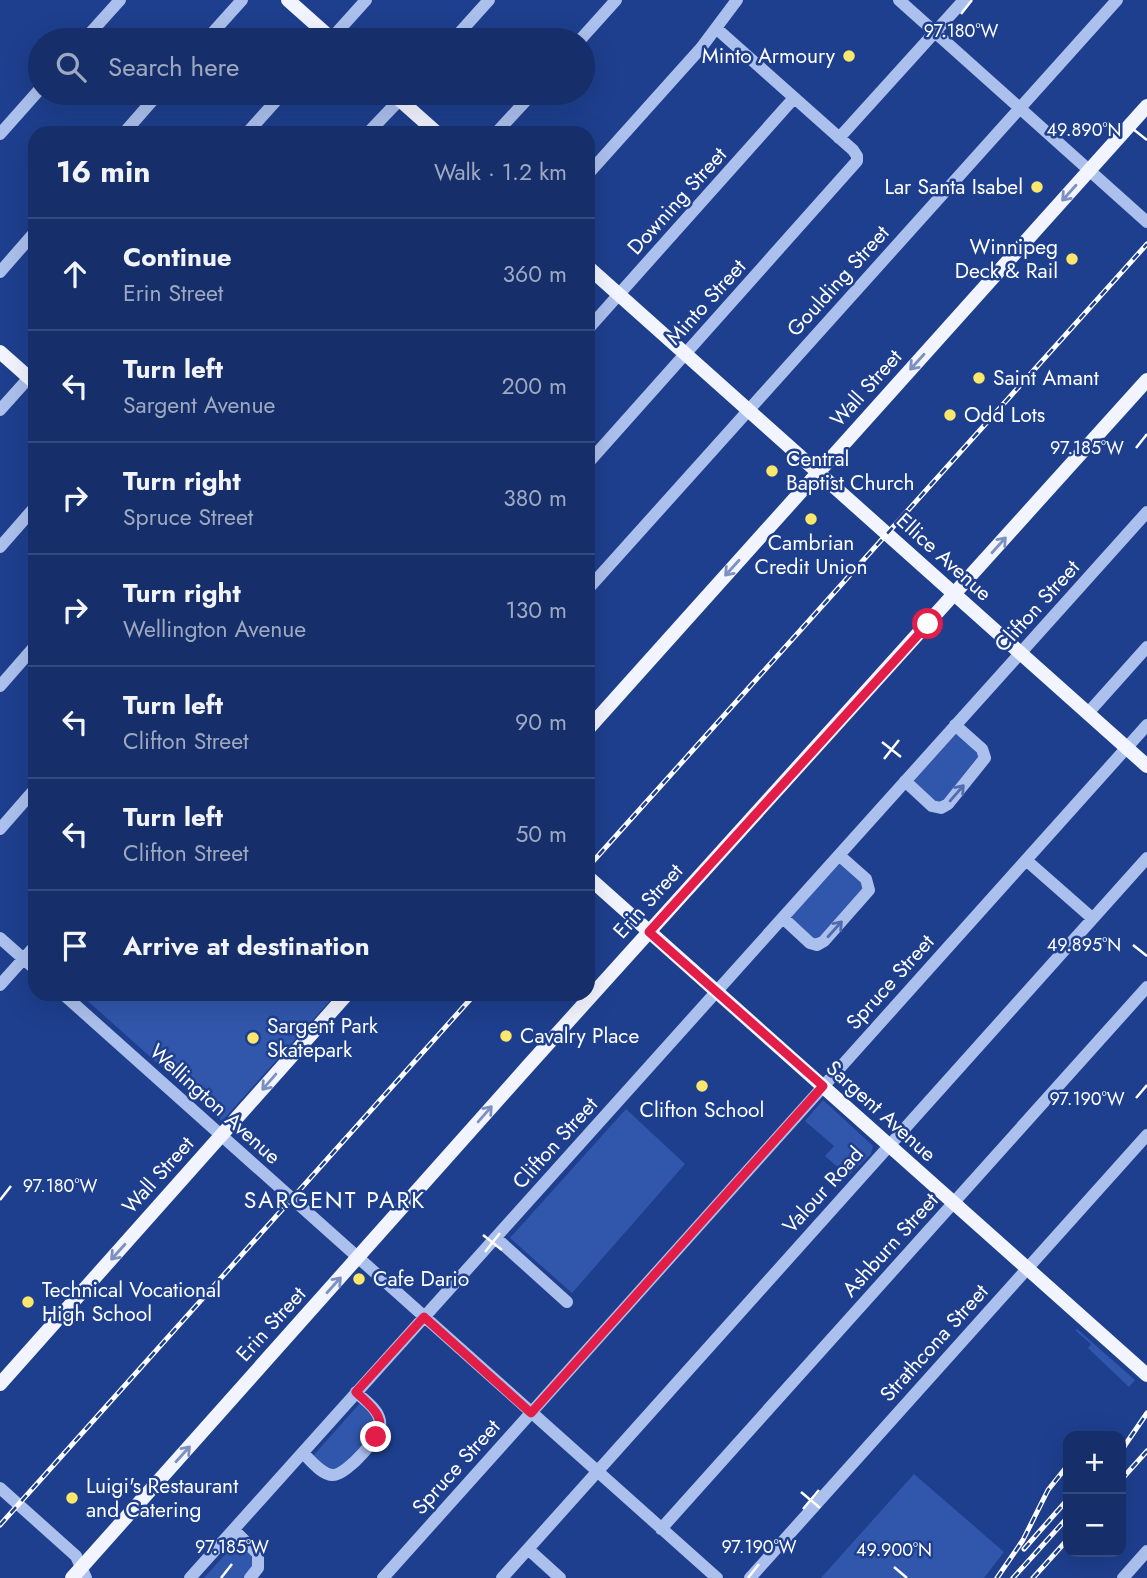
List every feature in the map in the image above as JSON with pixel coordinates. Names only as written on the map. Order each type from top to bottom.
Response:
[{"type":"main road","points":[[288,0],[319,28]]},
{"type":"main road","points":[[409,105],[431,126]]},
{"type":"main road","name":"Wall Street","points":[[595,721],[1147,106]]},
{"type":"main road","name":"Ellice Avenue","points":[[595,274],[1147,766]]},
{"type":"main road","points":[[0,352],[28,373]]},
{"type":"main road","name":"Erin Street","points":[[595,992],[1147,380]]},
{"type":"main road","name":"Sargent Avenue","points":[[595,883],[1147,1375]]},
{"type":"main road","name":"Wall Street","points":[[0,1384],[341,1001]]},
{"type":"main road","name":"Erin Street","points":[[80,1574],[587,1001]]},
{"type":"street","points":[[95,28],[120,0]]},
{"type":"street","points":[[217,28],[242,0]]},
{"type":"street","points":[[342,28],[366,0]]},
{"type":"street","points":[[464,28],[489,0]]},
{"type":"street","points":[[591,28],[616,0]]},
{"type":"street","points":[[595,166],[717,29],[737,0]]},
{"type":"street","points":[[899,0],[1147,222]]},
{"type":"street","points":[[717,29],[839,138],[964,0]]},
{"type":"street","name":"Goulding Street","points":[[595,581],[1116,0]]},
{"type":"street","name":"Downing Street","points":[[595,321],[794,98]]},
{"type":"street","points":[[0,134],[28,102]]},
{"type":"street","points":[[130,126],[148,105]]},
{"type":"street","points":[[253,126],[272,105]]},
{"type":"street","points":[[374,126],[391,105]]},
{"type":"street","points":[[502,126],[522,105]]},
{"type":"street","name":"Minto Street","points":[[595,455],[853,167],[857,156],[839,138]]},
{"type":"street","points":[[0,272],[28,240]]},
{"type":"street","points":[[0,410],[28,382]]},
{"type":"street","name":"Clifton Street","points":[[190,1578],[1147,512]]},
{"type":"street","points":[[0,547],[28,515]]},
{"type":"street","points":[[1088,713],[1147,646]]},
{"type":"street","points":[[0,685],[28,654]]},
{"type":"street","name":"Spruce Street","points":[[383,1578],[1147,725]]},
{"type":"street","points":[[905,782],[933,806],[941,808],[948,804],[985,758],[982,749],[955,726]]},
{"type":"street","points":[[0,829],[28,797]]},
{"type":"street","points":[[783,918],[810,943],[817,945],[824,941],[869,890],[866,880],[840,856]]},
{"type":"street","name":"Valour Road","points":[[502,1578],[1147,858]]},
{"type":"street","points":[[1026,860],[1092,918]]},
{"type":"street","points":[[0,938],[28,964]]},
{"type":"street","points":[[0,985],[28,954]]},
{"type":"street","name":"Ashburn Street","points":[[661,1529],[1147,987]]},
{"type":"street","name":"Wellington Avenue","points":[[70,1001],[717,1578]]},
{"type":"street","name":"Strathcona Street","points":[[750,1578],[1147,1135]]},
{"type":"street","points":[[496,1238],[567,1302]]},
{"type":"street","points":[[303,1453],[326,1474],[337,1475],[348,1469],[376,1437],[381,1426],[379,1415],[356,1392]]},
{"type":"street","points":[[0,1488],[76,1556],[80,1574]]},
{"type":"street","points":[[234,1530],[258,1554],[258,1568],[250,1578]]},
{"type":"street","points":[[528,1549],[560,1578]]},
{"type":"street","points":[[1123,1578],[1147,1551]]},
{"type":"shaded area","points":[[955,733],[982,756],[945,801],[935,803],[913,781]]},
{"type":"shaded area","points":[[841,862],[864,882],[864,888],[823,937],[812,940],[792,919],[792,912]]},
{"type":"shaded area","points":[[88,1001],[330,1001],[222,1121]]},
{"type":"shaded area","points":[[823,1100],[873,1146],[871,1154],[848,1176],[825,1156],[834,1146],[805,1121]]},
{"type":"shaded area","points":[[626,1109],[685,1164],[572,1293],[510,1238]]},
{"type":"shaded area","points":[[1077,1329],[1135,1380],[1129,1387],[1088,1348],[1091,1344]]},
{"type":"shaded area","points":[[361,1402],[371,1411],[377,1428],[345,1467],[329,1470],[312,1457]]},
{"type":"shaded area","points":[[914,1474],[1004,1552],[984,1578],[821,1578]]},
{"type":"shaded area","points":[[239,1539],[249,1547],[254,1563],[245,1578],[204,1578]]},
{"type":"railway","points":[[595,859],[1147,244]]},
{"type":"railway","points":[[0,1525],[469,1001]]},
{"type":"railway","points":[[1126,1444],[1147,1413]]},
{"type":"railway","points":[[1126,1474],[1147,1451]]},
{"type":"railway","points":[[997,1578],[1023,1540],[1048,1490],[1063,1471]]},
{"type":"railway","points":[[1024,1549],[1063,1505]]},
{"type":"railway","points":[[1013,1578],[1063,1523]]},
{"type":"railway","points":[[1033,1578],[1063,1545]]},
{"type":"place","name":"Minto Armoury","points":[[849,56]]},
{"type":"place","name":"Lar Santa Isabel","points":[[1037,187]]},
{"type":"place","name":"Winnipeg Deck & Rail","points":[[1072,259]]},
{"type":"place","name":"Saint Amant","points":[[979,378]]},
{"type":"place","name":"Odd Lots","points":[[950,415]]},
{"type":"place","name":"Central Baptist Church","points":[[772,471]]},
{"type":"place","name":"Cambrian Credit Union","points":[[811,519]]},
{"type":"place","name":"Cavalry Place","points":[[506,1036]]},
{"type":"place","name":"Sargent Park Skatepark","points":[[253,1038]]},
{"type":"place","name":"Clifton School","points":[[702,1086]]},
{"type":"place","name":"Cafe Dario","points":[[359,1279]]},
{"type":"place","name":"Technical Vocational High School","points":[[28,1302]]},
{"type":"place","name":"Luigi's Restaurant and Catering","points":[[72,1498]]},
{"type":"district","name":"SARGENT PARK","points":[[335,1200]]},
{"type":"route","points":[[376,1437],[381,1426],[379,1415],[356,1392],[424,1317],[531,1413],[823,1086],[649,932],[928,624]]}]
